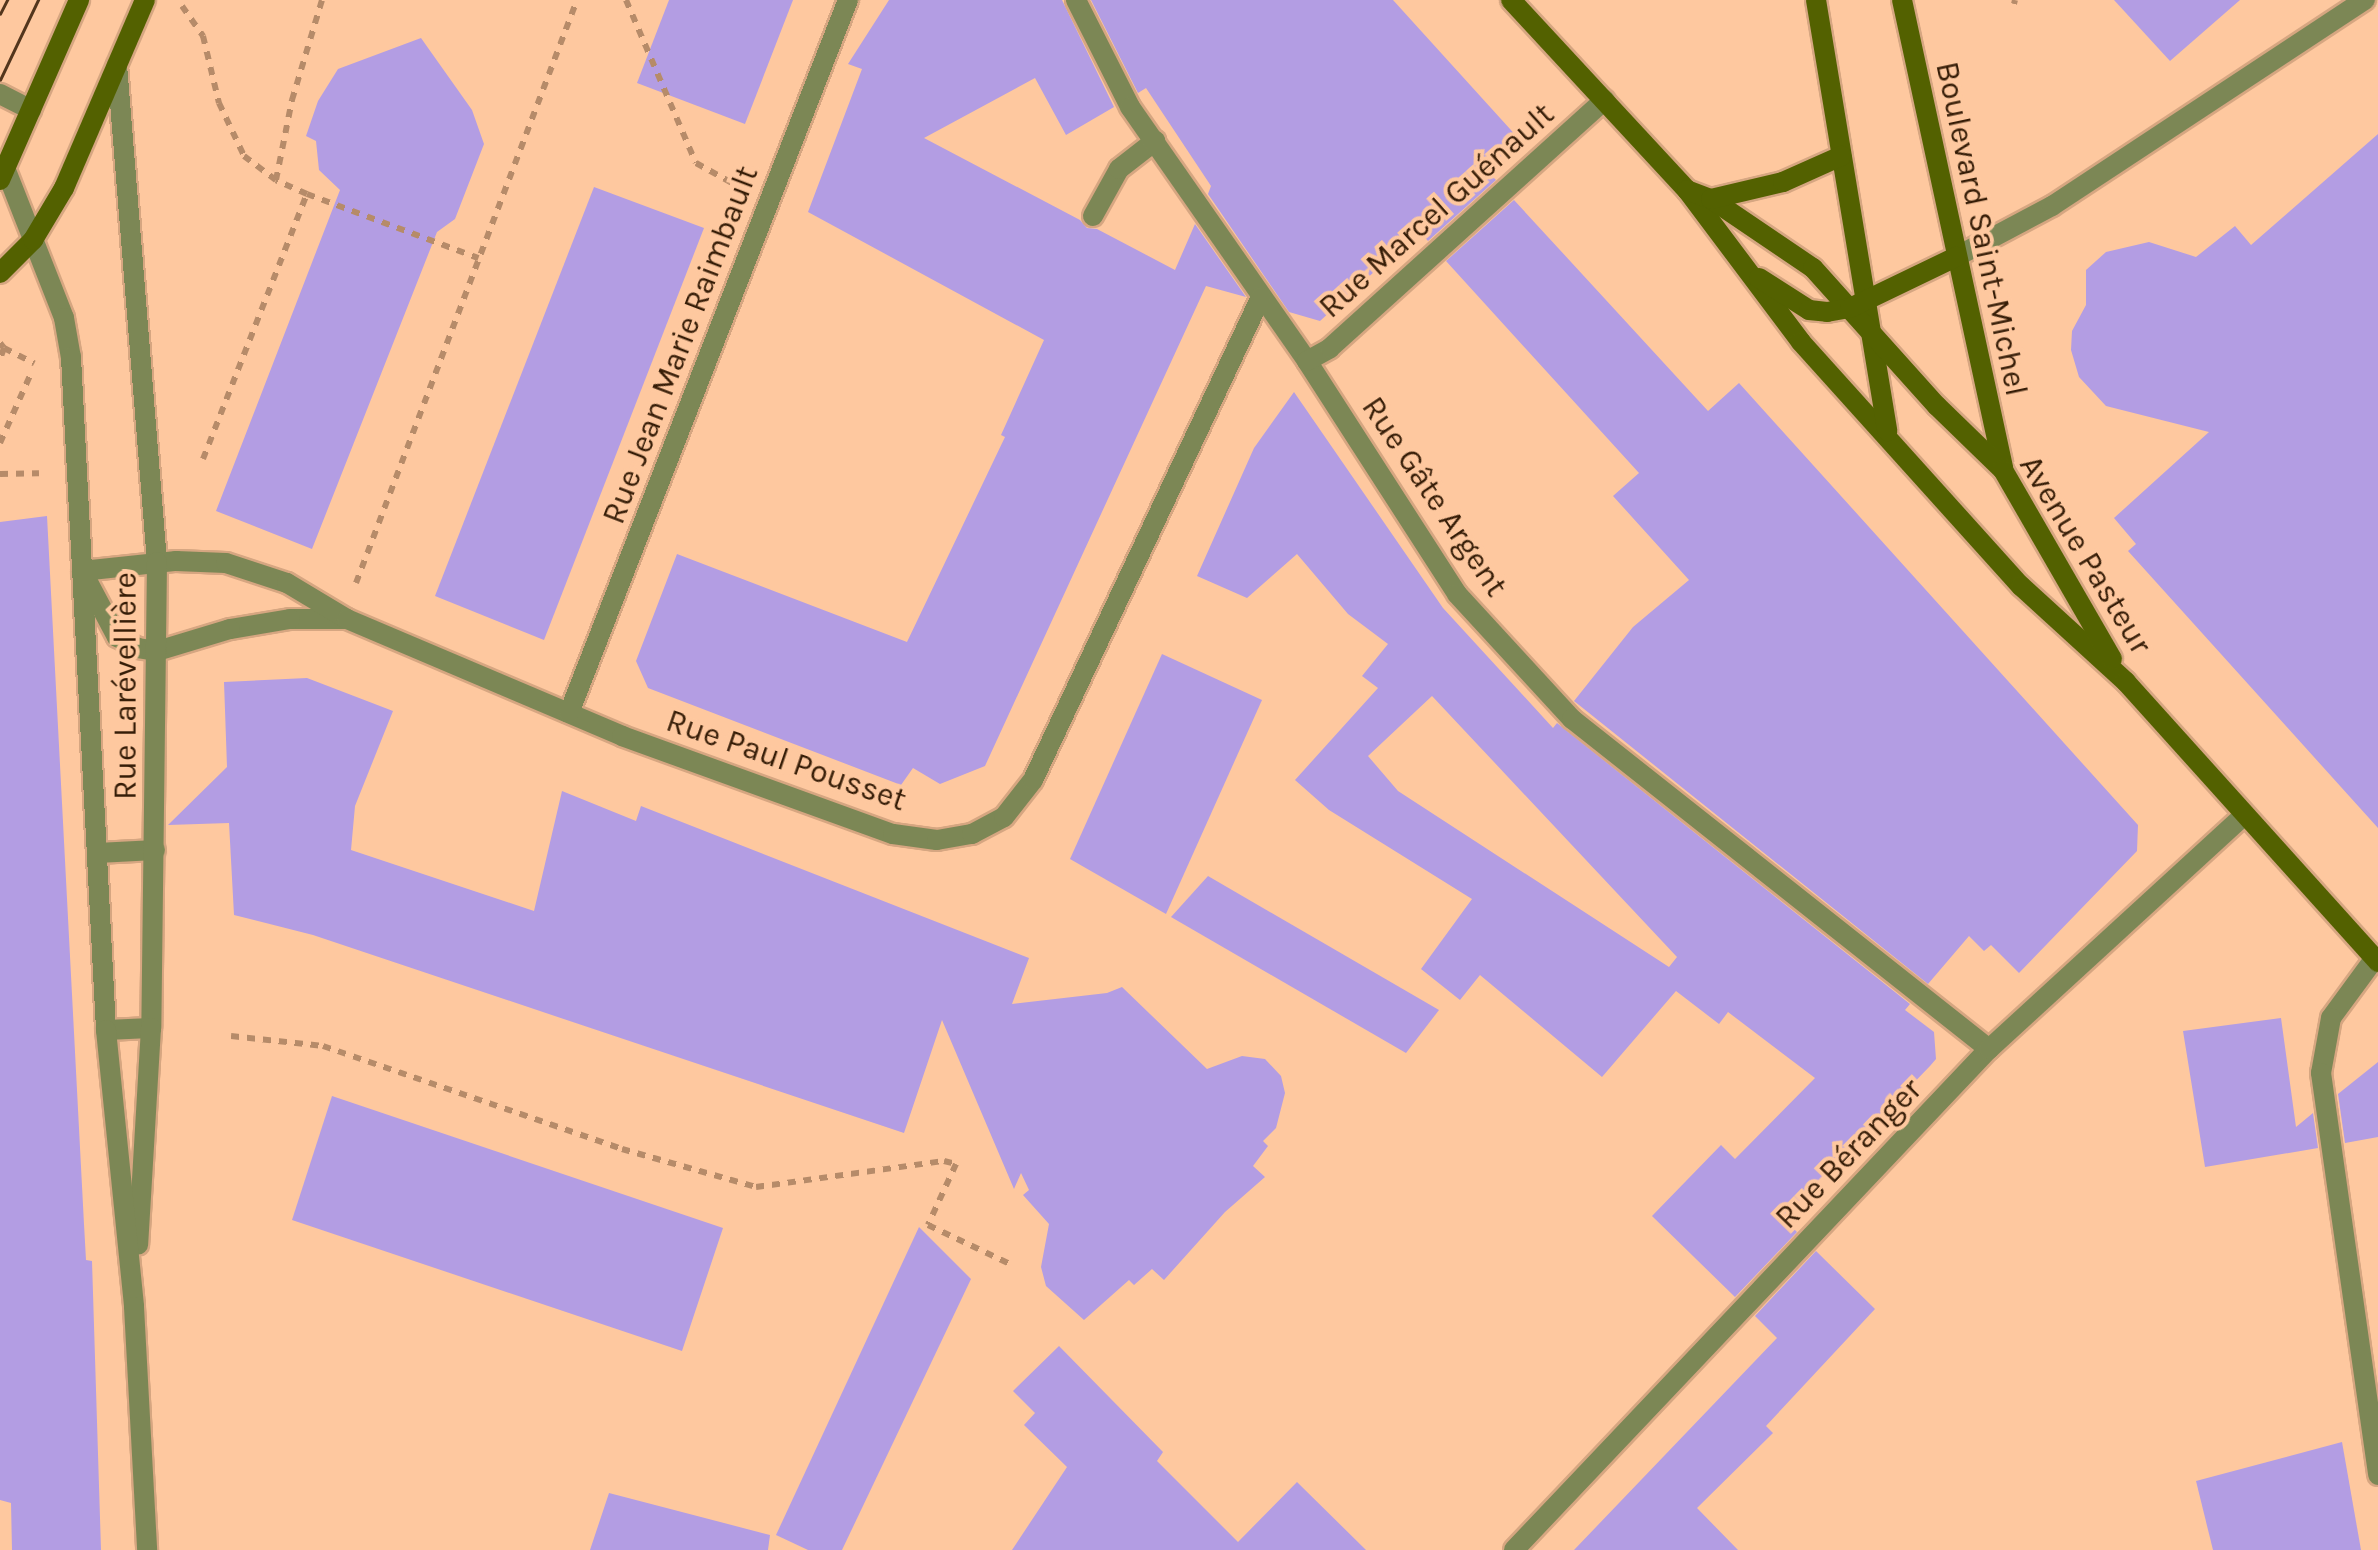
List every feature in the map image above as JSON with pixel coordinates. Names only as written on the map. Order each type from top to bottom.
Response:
[{"type":"main road","points":[[3,174],[78,0]]},
{"type":"main road","points":[[0,273],[34,240],[64,188],[146,0]]},
{"type":"main road","name":"Avenue Pasteur","points":[[1510,0],[1686,190],[1802,342],[2022,586],[2126,682],[2376,960]]},
{"type":"main road","points":[[1816,0],[1841,156],[1857,304]]},
{"type":"main road","name":"Boulevard Saint-Michel","points":[[1902,0],[2003,470]]},
{"type":"main road","points":[[1711,199],[1783,182],[1841,156]]},
{"type":"main road","name":"Avenue Pasteur","points":[[1686,190],[1711,199],[1813,268],[1857,304],[1870,329],[1937,406],[2003,470],[2126,682]]},
{"type":"main road","points":[[1745,269],[1809,310],[1857,304],[1956,256]]},
{"type":"main road","points":[[1870,329],[1887,433]]},
{"type":"street","name":"Rue Jean Marie Raimbault","points":[[569,712],[848,0]]},
{"type":"street","name":"Rue Gâte Argent","points":[[1076,0],[1130,107],[1306,362],[1458,594],[1560,706],[1989,1048]]},
{"type":"street","points":[[1956,256],[2052,206],[2366,0]]},
{"type":"street","name":"Rue Larévellière","points":[[117,65],[156,562],[156,850],[151,1028],[134,1307]]},
{"type":"street","points":[[0,94],[31,110]]},
{"type":"street","name":"Rue Marcel Guénault","points":[[1306,362],[1330,348],[1604,100]]},
{"type":"street","points":[[1094,216],[1119,169],[1154,141]]},
{"type":"street","name":"Rue Larévellière","points":[[3,174],[64,318],[71,357],[106,1030],[134,1307],[147,1550]]},
{"type":"street","name":"Rue Paul Pousset","points":[[82,571],[156,562],[226,563],[287,584],[347,619],[569,712],[893,834],[937,840],[972,834],[1004,817],[1033,780],[1260,297]]},
{"type":"street","points":[[82,571],[118,637],[138,648],[157,651]]},
{"type":"street","name":"Rue Paul Pousset","points":[[157,651],[260,624],[347,619]]},
{"type":"street","name":"Rue Béranger","points":[[1514,1550],[1989,1048],[2243,816]]},
{"type":"street","points":[[98,853],[156,850]]},
{"type":"street","points":[[2376,960],[2331,1018],[2321,1073],[2378,1475]]},
{"type":"street","points":[[106,1030],[151,1028]]},
{"type":"path","points":[[177,0],[203,36],[220,104],[244,156],[276,180],[307,194],[478,258]]},
{"type":"path","points":[[276,180],[292,100],[322,0]]},
{"type":"path","points":[[352,595],[577,0]]},
{"type":"path","points":[[626,0],[696,163],[734,184]]},
{"type":"path","points":[[203,459],[307,194]]},
{"type":"path","points":[[0,359],[2,345],[49,372]]},
{"type":"path","points":[[0,443],[35,364]]},
{"type":"path","points":[[0,474],[54,472]]},
{"type":"path","points":[[231,1036],[323,1046],[622,1149],[756,1187],[944,1161],[956,1164],[928,1225],[1008,1264]]},
{"type":"building","points":[[669,0],[793,0],[745,124],[637,83]]},
{"type":"building","points":[[889,0],[1062,0],[1114,107],[1066,135],[1035,78],[924,138],[1080,220],[1087,228],[1097,229],[1175,270],[1195,224],[1246,297],[1206,286],[985,766],[940,784],[913,768],[901,785],[648,688],[636,661],[677,554],[907,642],[1005,437],[1001,435],[1044,340],[808,212],[862,69],[848,64]]},
{"type":"building","points":[[1091,0],[1393,0],[1520,140],[1486,170],[1496,180],[1428,241],[1419,231],[1320,321],[1289,312],[1208,194],[1211,186],[1146,88],[1138,93]]},
{"type":"building","points":[[2114,0],[2240,0],[2170,61]]},
{"type":"building","points":[[421,38],[472,110],[484,144],[455,219],[437,232],[312,549],[216,511],[340,190],[319,170],[316,141],[306,136],[318,101],[338,69]]},
{"type":"building","points":[[2378,134],[2378,828],[2128,551],[2136,544],[2114,518],[2209,432],[2106,406],[2079,377],[2071,350],[2072,331],[2086,305],[2086,270],[2106,252],[2149,242],[2196,257],[2235,226],[2251,245]]},
{"type":"building","points":[[594,187],[704,228],[544,640],[435,596]]},
{"type":"building","points":[[1514,200],[1708,411],[1739,383],[2138,825],[2137,851],[2019,973],[1991,945],[1984,951],[1969,936],[1928,984],[1574,701],[1633,627],[1689,580],[1613,496],[1639,473],[1446,261]]},
{"type":"building","points":[[1294,392],[1443,608],[1553,728],[1557,723],[1910,1004],[1905,1010],[1934,1032],[1936,1059],[1783,1218],[1797,1232],[1735,1297],[1652,1216],[1721,1145],[1735,1159],[1815,1078],[1728,1012],[1719,1024],[1676,991],[1602,1077],[1480,975],[1460,1000],[1421,969],[1472,899],[1329,810],[1295,780],[1378,688],[1362,676],[1388,644],[1348,614],[1297,554],[1247,598],[1197,576],[1254,448]],"holes":[[[1432,696],[1677,957],[1669,967],[1398,791],[1368,756]]]},
{"type":"building","points":[[47,516],[86,1260],[92,1261],[101,1550],[12,1550],[11,1503],[0,1500],[0,522]]},
{"type":"building","points":[[1162,654],[1262,700],[1166,914],[1070,859]]},
{"type":"building","points":[[307,678],[393,711],[355,806],[351,850],[534,911],[562,791],[636,821],[641,806],[1029,958],[1012,1004],[1107,993],[1122,987],[1207,1069],[1242,1056],[1265,1059],[1281,1076],[1285,1093],[1276,1128],[1263,1141],[1268,1146],[1253,1166],[1265,1177],[1225,1212],[1164,1280],[1152,1269],[1134,1285],[1129,1280],[1084,1320],[1046,1286],[1041,1267],[1049,1224],[1023,1195],[1029,1190],[1021,1173],[1014,1189],[942,1020],[904,1133],[313,935],[234,915],[229,823],[168,825],[227,767],[224,682]]},
{"type":"building","points":[[1208,876],[1439,1010],[1406,1053],[1171,917]]},
{"type":"building","points":[[2281,1018],[2296,1127],[2313,1113],[2318,1148],[2205,1167],[2183,1031]]},
{"type":"building","points":[[2378,1062],[2378,1137],[2345,1143],[2338,1094]]},
{"type":"building","points":[[332,1096],[723,1228],[682,1351],[292,1220]]},
{"type":"building","points":[[919,1227],[971,1279],[842,1550],[808,1550],[776,1535]]},
{"type":"building","points":[[1816,1251],[1875,1309],[1766,1426],[1773,1433],[1697,1508],[1738,1550],[1574,1550],[1777,1338],[1755,1316]]},
{"type":"building","points":[[1059,1346],[1163,1452],[1157,1461],[1238,1542],[1297,1482],[1366,1550],[1012,1550],[1067,1467],[1024,1425],[1035,1413],[1013,1391]]},
{"type":"building","points":[[2342,1442],[2361,1550],[2213,1550],[2196,1481]]},
{"type":"building","points":[[609,1493],[770,1535],[768,1550],[590,1550]]},
{"type":"tram line","points":[[0,14],[7,0]]},
{"type":"tram line","points":[[0,80],[38,0]]}]
